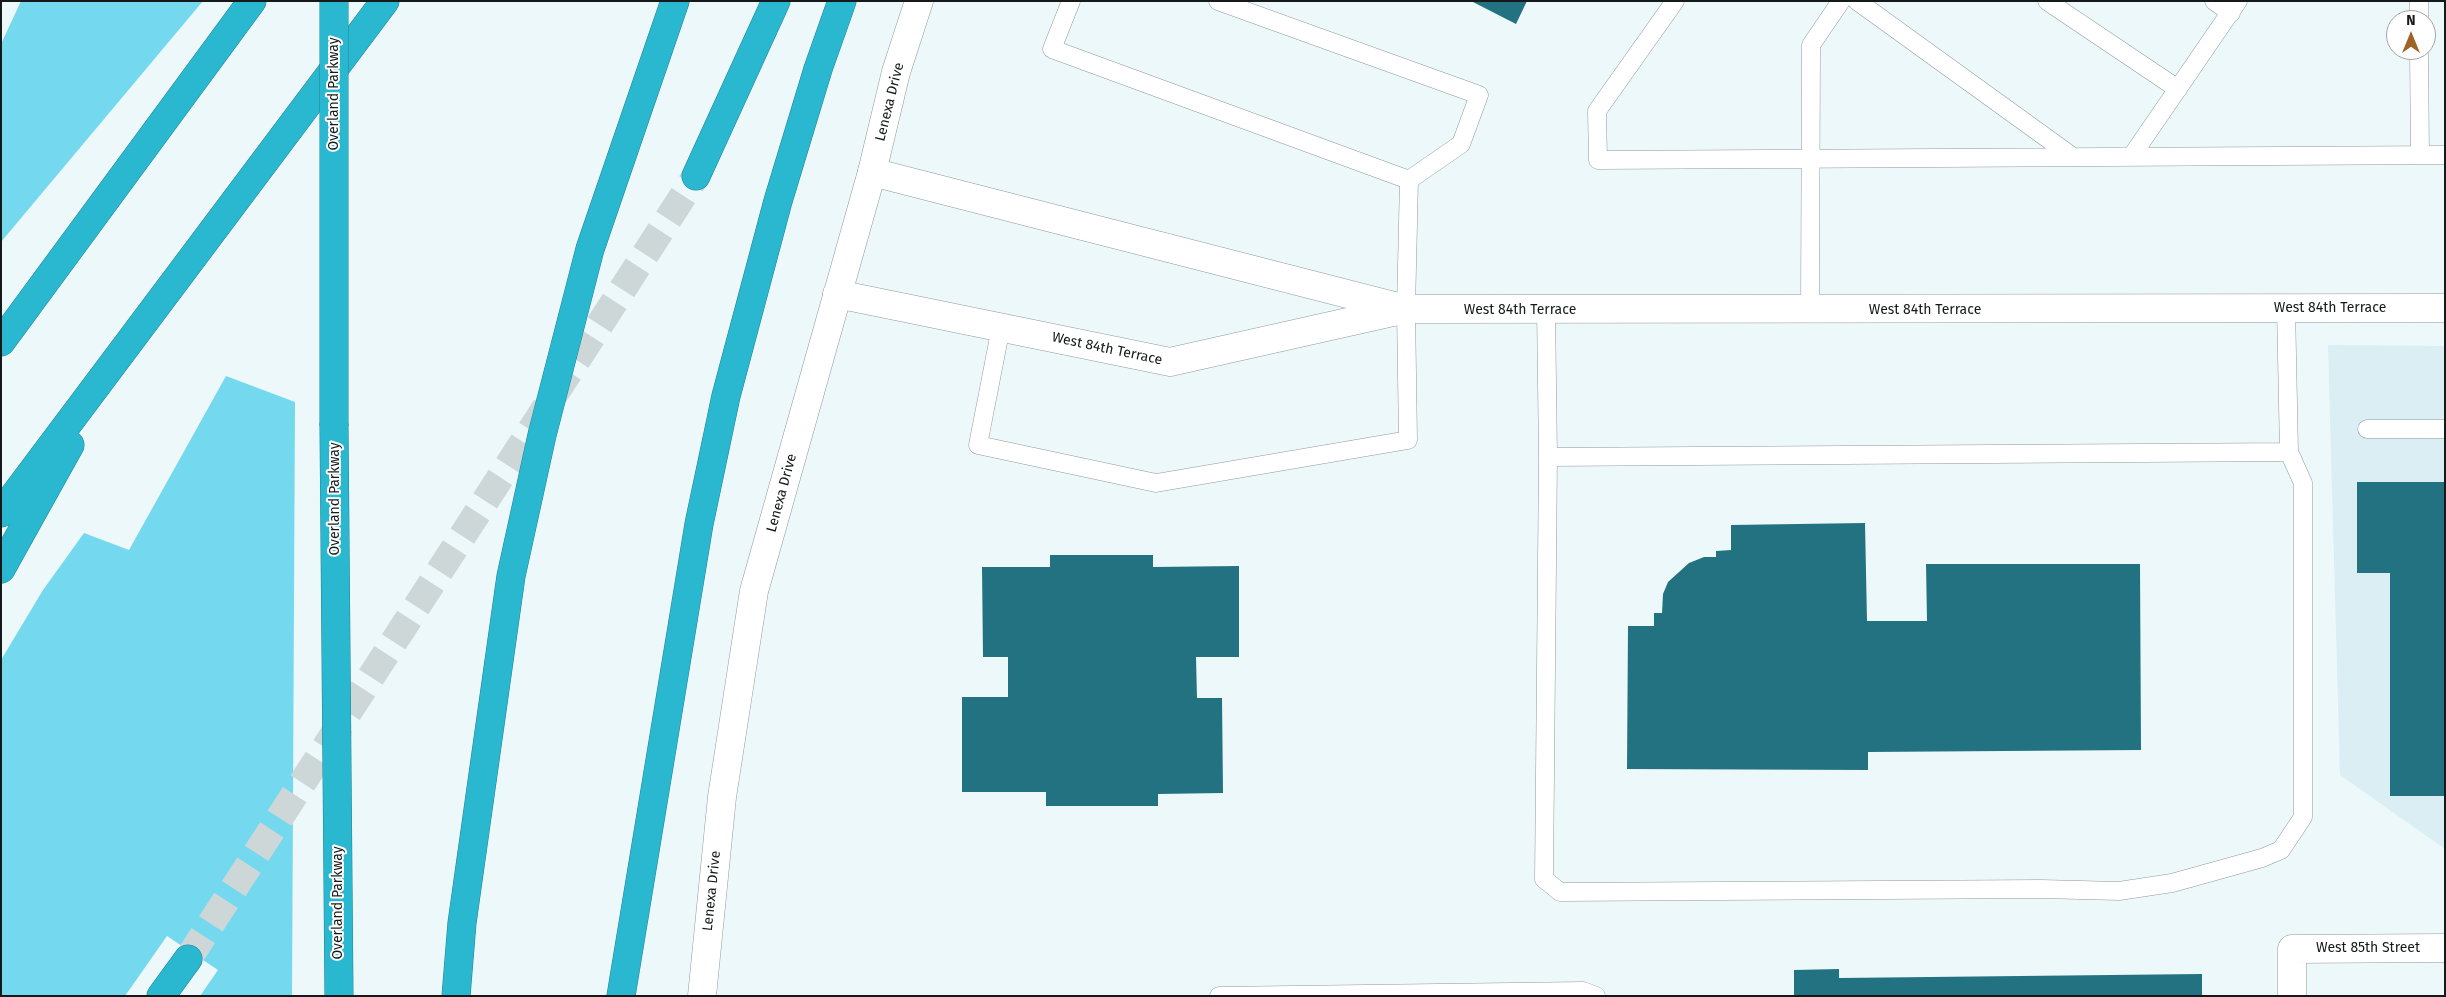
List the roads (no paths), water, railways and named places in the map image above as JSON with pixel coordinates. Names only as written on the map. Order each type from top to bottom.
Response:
[{"type":"highway","points":[[1,342],[252,1]]},
{"type":"highway","name":"Overland Parkway","points":[[334,1],[334,426],[338,996]]},
{"type":"highway","points":[[1,513],[385,1]]},
{"type":"highway","points":[[456,996],[462,923],[485,753],[515,558],[542,434],[590,249],[675,1]]},
{"type":"highway","points":[[696,176],[776,1]]},
{"type":"highway","points":[[621,996],[699,524],[726,396],[778,201],[818,70],[842,1]]},
{"type":"highway","points":[[1,569],[122,351]]},
{"type":"highway","points":[[161,996],[188,959]]},
{"type":"street","name":"Lenexa Drive","points":[[702,996],[722,797],[754,591],[872,172],[896,72],[919,1]]},
{"type":"street","name":"West 84th Terrace","points":[[872,172],[1406,310]]},
{"type":"street","name":"West 84th Terrace","points":[[837,294],[1170,362],[1406,310],[2445,308]]},
{"type":"street","name":"West 85th Street","points":[[2292,996],[2292,949],[2445,948]]},
{"type":"lane","points":[[1071,1],[1052,48],[1409,180]]},
{"type":"lane","points":[[1218,1],[1479,95],[1461,144],[1409,180]]},
{"type":"lane","points":[[1675,1],[1597,111],[1598,160],[2445,155]]},
{"type":"lane","points":[[1810,310],[1811,45],[1841,1]]},
{"type":"lane","points":[[1857,1],[2073,158]]},
{"type":"lane","points":[[2047,1],[2178,89]]},
{"type":"lane","points":[[2131,158],[2234,7],[2214,1]]},
{"type":"lane","points":[[2419,60],[2420,155]]},
{"type":"lane","points":[[1001,327],[978,445],[1156,483],[1408,440],[1406,310],[1409,180]]},
{"type":"lane","points":[[1546,310],[1548,457],[1544,879],[1560,892],[2041,889],[2119,891],[2172,883],[2262,858],[2282,850],[2303,817],[2303,483],[2289,452],[2286,308]]},
{"type":"lane","points":[[2367,429],[2445,429]]},
{"type":"lane","points":[[1548,457],[2289,452]]},
{"type":"lane","points":[[1219,996],[1510,994],[1583,991],[1596,996]]},
{"type":"tunnel","points":[[188,959],[696,176]]}]
